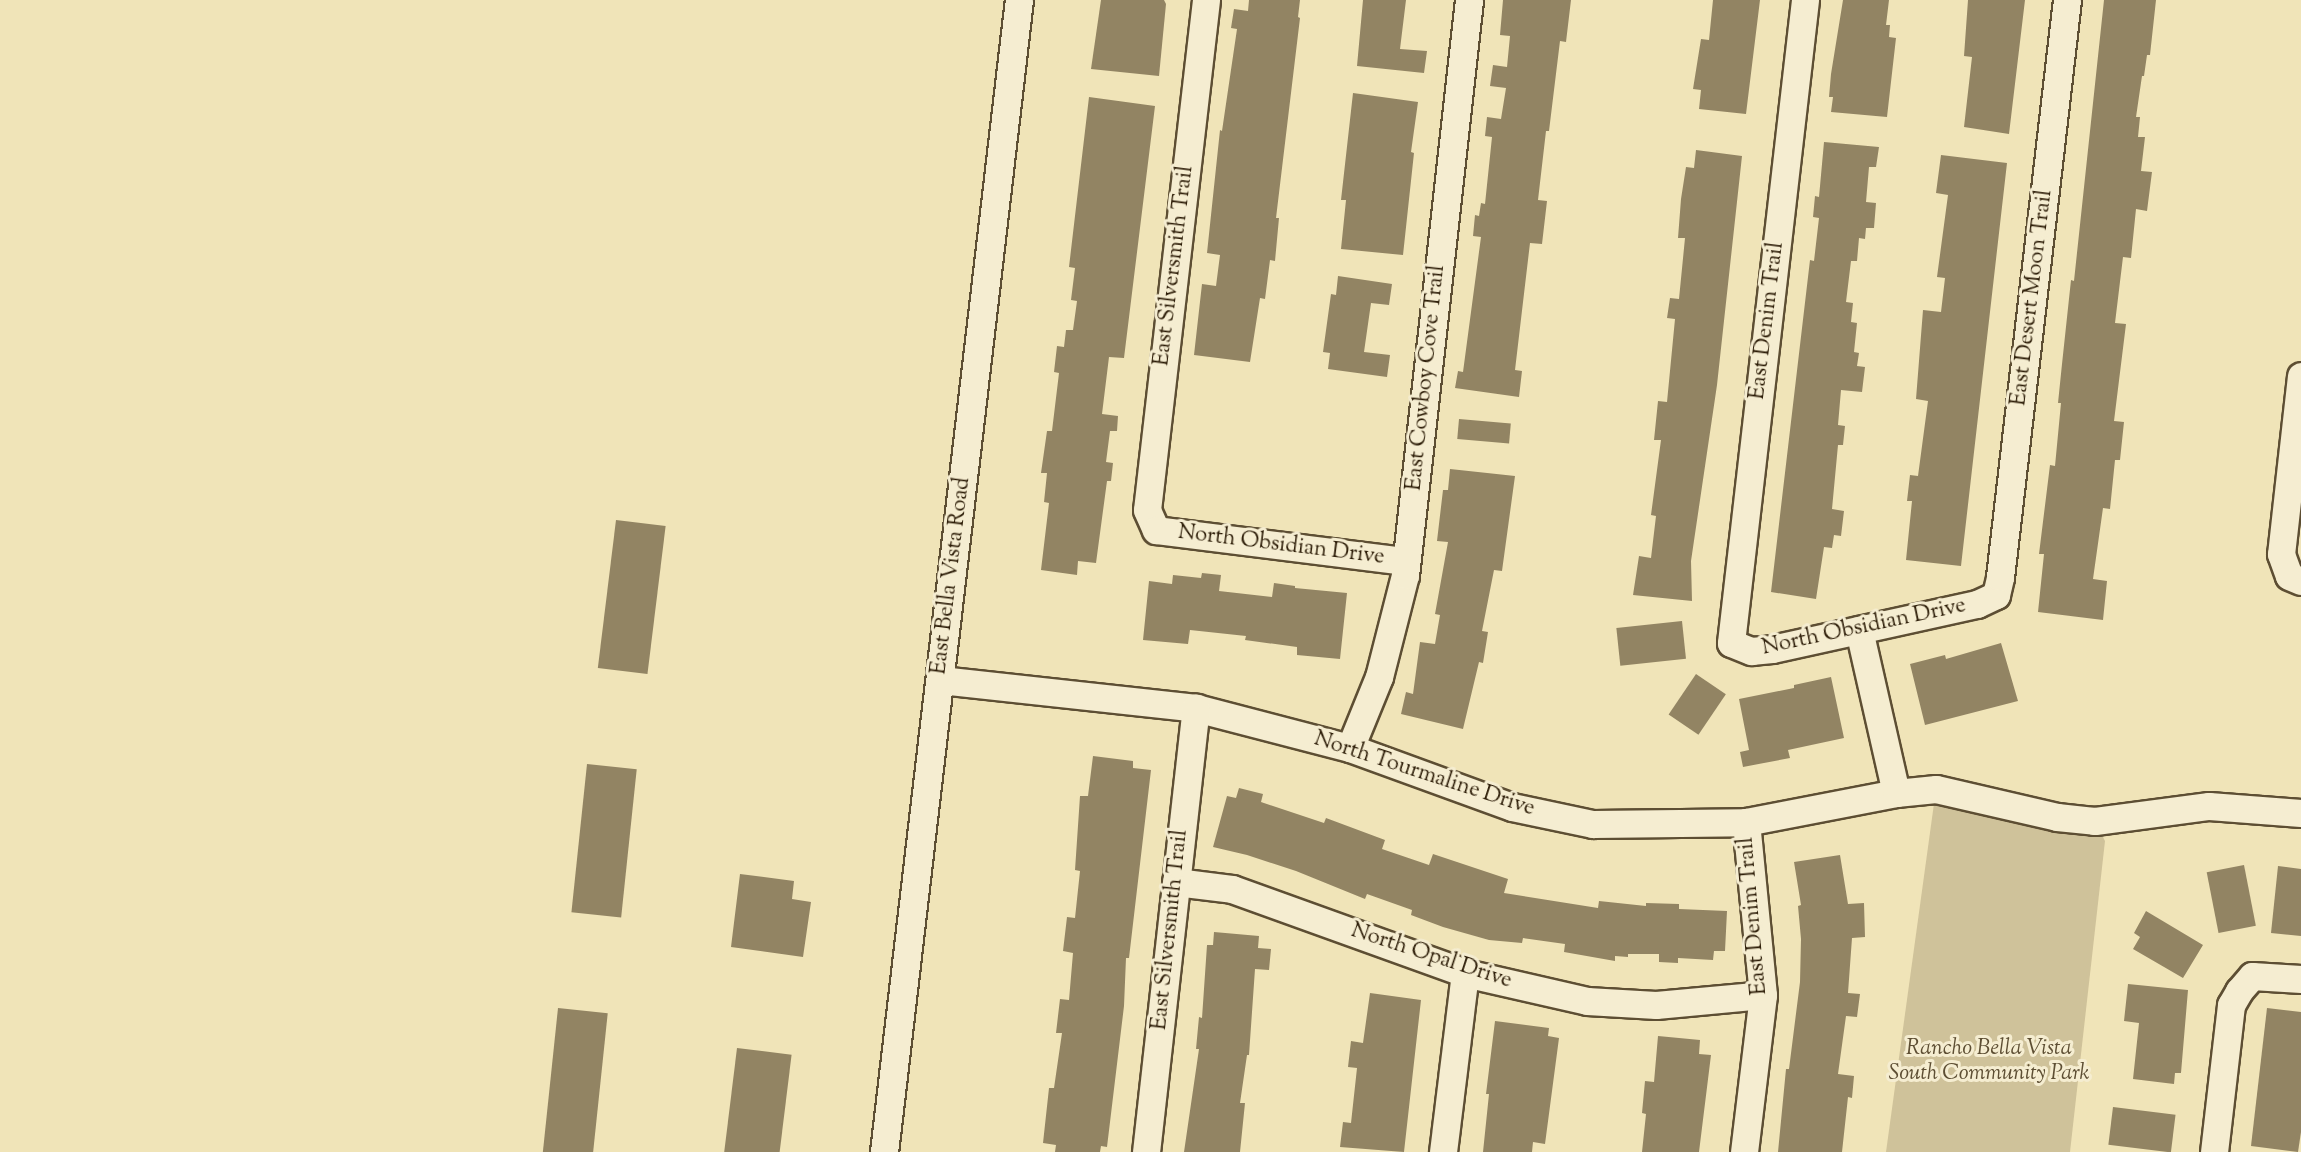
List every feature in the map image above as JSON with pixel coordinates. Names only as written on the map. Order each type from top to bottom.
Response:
[{"type":"street","name":"East Bella Vista Road","points":[[884,1152],[1019,0]]},
{"type":"street","name":"East Silversmith Trail","points":[[1156,530],[1147,510],[1206,0]]},
{"type":"street","name":"East Cowboy Cove Trail","points":[[1350,748],[1379,677],[1406,561],[1469,0]]},
{"type":"street","name":"East Denim Trail","points":[[1731,643],[1804,0]]},
{"type":"street","name":"East Desert Moon Trail","points":[[1996,595],[2002,566],[2067,0]]},
{"type":"street","points":[[2295,578],[2281,554],[2301,376]]},
{"type":"street","name":"North Obsidian Drive","points":[[1156,530],[1406,561]]},
{"type":"street","name":"North Obsidian Drive","points":[[1731,643],[1751,651],[1772,649],[1977,604],[1996,595]]},
{"type":"street","points":[[1859,630],[1896,793]]},
{"type":"street","name":"North Tourmaline Drive","points":[[940,680],[1196,708],[1350,748],[1512,807],[1593,824],[1746,822],[1896,793],[1936,789],[1974,796],[2057,818],[2095,821],[2209,806],[2301,813]]},
{"type":"street","name":"East Silversmith Trail","points":[[1146,1152],[1196,708]]},
{"type":"street","name":"East Denim Trail","points":[[1744,1152],[1763,995],[1746,822]]},
{"type":"street","name":"North Opal Drive","points":[[1176,882],[1232,889],[1465,973],[1587,1001],[1656,1005],[1763,995]]},
{"type":"street","points":[[1443,1152],[1465,973]]},
{"type":"street","points":[[2214,1152],[2231,1005],[2252,976],[2301,979]]},
{"type":"green space","name":"Rancho Bella Vista South Community Park","points":[[1936,789],[2095,821],[2105,841],[2070,1152],[1886,1152]]},
{"type":"building","points":[[1101,0],[1164,0],[1166,4],[1159,76],[1091,69]]},
{"type":"building","points":[[1249,0],[1300,0],[1298,17],[1300,18],[1276,218],[1279,218],[1275,261],[1270,260],[1265,299],[1260,298],[1250,362],[1194,355],[1202,284],[1216,286],[1220,255],[1207,253],[1220,130],[1222,131],[1237,29],[1231,28],[1234,9],[1248,11]]},
{"type":"building","points":[[1363,0],[1406,0],[1400,49],[1427,51],[1424,73],[1357,66]]},
{"type":"building","points":[[1503,0],[1571,0],[1566,42],[1560,41],[1549,131],[1546,131],[1538,200],[1547,201],[1542,244],[1530,243],[1515,370],[1522,371],[1519,397],[1455,388],[1458,371],[1463,372],[1481,237],[1473,236],[1475,215],[1479,216],[1481,203],[1485,204],[1492,137],[1485,136],[1487,117],[1501,119],[1506,88],[1490,86],[1493,65],[1507,67],[1510,36],[1500,35]]},
{"type":"building","points":[[1713,0],[1760,0],[1746,114],[1699,109],[1701,90],[1693,89],[1701,39],[1709,40]]},
{"type":"building","points":[[1843,0],[1889,0],[1886,25],[1890,25],[1889,37],[1896,38],[1887,117],[1831,112],[1833,97],[1829,97],[1831,74]]},
{"type":"building","points":[[1968,0],[2025,0],[2009,134],[1964,127],[1972,57],[1964,56]]},
{"type":"building","points":[[2104,0],[2156,0],[2150,55],[2147,55],[2144,76],[2142,76],[2136,117],[2140,117],[2138,137],[2145,137],[2141,171],[2152,172],[2147,211],[2136,209],[2131,258],[2123,257],[2115,323],[2126,324],[2114,421],[2124,422],[2120,460],[2115,460],[2110,509],[2103,508],[2093,579],[2107,581],[2103,620],[2038,612],[2044,554],[2039,554],[2050,465],[2055,466],[2062,364],[2071,280],[2074,281]]},
{"type":"building","points":[[1353,93],[1418,102],[1411,152],[1414,153],[1403,255],[1341,249],[1346,200],[1341,200]]},
{"type":"building","points":[[1089,97],[1155,106],[1124,358],[1109,357],[1102,414],[1118,416],[1117,431],[1110,431],[1106,462],[1113,463],[1111,481],[1107,481],[1096,563],[1078,561],[1077,575],[1041,570],[1049,503],[1044,502],[1047,473],[1041,473],[1047,431],[1052,431],[1059,373],[1054,372],[1057,346],[1064,347],[1066,330],[1073,330],[1077,301],[1071,300],[1075,268],[1069,267]]},
{"type":"building","points":[[1824,142],[1879,147],[1876,167],[1869,167],[1866,202],[1876,203],[1874,228],[1866,228],[1865,239],[1859,238],[1857,261],[1851,261],[1846,302],[1853,303],[1851,322],[1857,323],[1854,352],[1859,353],[1857,366],[1865,367],[1862,392],[1841,390],[1838,425],[1845,426],[1843,445],[1838,445],[1832,509],[1844,511],[1841,536],[1834,535],[1832,548],[1824,547],[1816,599],[1771,592],[1810,260],[1814,261],[1819,218],[1813,217],[1815,196],[1819,197]]},
{"type":"building","points":[[1696,150],[1742,156],[1717,385],[1691,561],[1692,601],[1633,595],[1639,556],[1651,558],[1656,516],[1651,515],[1661,440],[1654,440],[1658,401],[1667,402],[1675,319],[1667,318],[1670,298],[1679,299],[1685,238],[1678,238],[1681,199],[1686,167],[1694,168]]},
{"type":"building","points":[[1941,155],[2007,163],[1961,566],[1906,560],[1912,501],[1907,501],[1910,475],[1918,476],[1928,401],[1916,399],[1923,310],[1941,312],[1945,278],[1937,277],[1948,195],[1936,193]]},
{"type":"building","points":[[1338,276],[1392,284],[1389,305],[1371,303],[1364,352],[1390,355],[1387,377],[1328,369],[1330,353],[1323,352],[1331,294],[1336,295]]},
{"type":"building","points":[[1459,419],[1511,424],[1509,443],[1457,439]]},
{"type":"building","points":[[1450,469],[1515,476],[1502,571],[1494,570],[1482,631],[1488,632],[1483,663],[1479,662],[1463,729],[1401,714],[1406,692],[1413,694],[1420,642],[1435,644],[1440,615],[1435,614],[1448,542],[1437,541],[1443,490],[1448,490]]},
{"type":"building","points":[[616,520],[666,526],[647,674],[598,668]]},
{"type":"building","points":[[1202,573],[1221,575],[1219,591],[1272,597],[1274,583],[1295,586],[1295,588],[1347,593],[1340,659],[1297,655],[1297,647],[1245,640],[1246,636],[1190,630],[1188,644],[1143,640],[1149,581],[1172,584],[1173,575],[1201,578]]},
{"type":"building","points":[[1682,621],[1686,659],[1620,666],[1616,628]]},
{"type":"building","points":[[2001,643],[2018,701],[1925,725],[1910,664],[1945,655],[1946,659]]},
{"type":"building","points":[[1696,674],[1726,694],[1698,735],[1669,715]]},
{"type":"building","points":[[1831,677],[1844,738],[1788,750],[1790,758],[1743,767],[1740,752],[1749,750],[1739,699],[1794,688],[1794,685]]},
{"type":"building","points":[[1093,756],[1133,761],[1133,768],[1151,770],[1129,958],[1126,958],[1124,1006],[1107,1147],[1101,1146],[1100,1152],[1055,1152],[1056,1145],[1043,1143],[1049,1088],[1054,1088],[1062,1033],[1056,1033],[1060,999],[1069,1000],[1073,953],[1063,951],[1067,917],[1075,918],[1080,871],[1075,870],[1080,796],[1088,796]]},
{"type":"building","points":[[587,764],[637,769],[621,917],[571,912]]},
{"type":"building","points":[[1239,788],[1263,794],[1261,802],[1324,823],[1326,818],[1385,840],[1382,849],[1429,865],[1433,854],[1508,879],[1504,893],[1598,908],[1599,901],[1646,906],[1646,903],[1679,904],[1679,909],[1727,911],[1725,951],[1714,951],[1713,960],[1678,958],[1678,963],[1659,962],[1659,954],[1628,954],[1628,957],[1615,956],[1615,961],[1564,952],[1565,944],[1523,938],[1522,943],[1489,940],[1443,927],[1411,915],[1412,910],[1367,894],[1365,899],[1296,871],[1213,847],[1227,796],[1236,798]]},
{"type":"building","points":[[1840,855],[1848,904],[1864,903],[1865,937],[1852,938],[1848,993],[1860,994],[1857,1017],[1846,1016],[1838,1074],[1854,1076],[1852,1098],[1848,1097],[1842,1152],[1778,1152],[1786,1069],[1789,1069],[1800,982],[1801,939],[1798,906],[1801,905],[1794,862]]},
{"type":"building","points":[[2244,865],[2256,926],[2219,933],[2207,872]]},
{"type":"building","points":[[2278,866],[2301,869],[2301,936],[2271,933]]},
{"type":"building","points":[[740,874],[794,881],[792,899],[811,902],[803,957],[731,947]]},
{"type":"building","points":[[2146,911],[2203,945],[2183,978],[2133,949],[2140,937],[2134,933]]},
{"type":"building","points":[[1214,932],[1259,936],[1258,948],[1271,949],[1269,970],[1255,969],[1249,1055],[1247,1055],[1240,1103],[1245,1103],[1240,1152],[1184,1152],[1199,1049],[1196,1049],[1199,1017],[1202,1018],[1207,945],[1213,945]]},
{"type":"building","points":[[2128,984],[2188,990],[2181,1073],[2175,1073],[2174,1084],[2133,1079],[2139,1023],[2124,1021]]},
{"type":"building","points":[[1370,993],[1421,1000],[1404,1152],[1340,1147],[1343,1122],[1351,1123],[1357,1068],[1348,1067],[1351,1041],[1363,1043]]},
{"type":"building","points":[[558,1008],[608,1013],[593,1152],[543,1152]]},
{"type":"building","points":[[2267,1008],[2301,1012],[2301,1132],[2298,1152],[2251,1146]]},
{"type":"building","points":[[1495,1021],[1549,1028],[1548,1036],[1559,1038],[1545,1144],[1533,1142],[1532,1152],[1483,1152],[1489,1094],[1486,1094]]},
{"type":"building","points":[[1658,1036],[1700,1040],[1699,1054],[1711,1055],[1699,1152],[1642,1152],[1646,1114],[1642,1113],[1645,1081],[1654,1082]]},
{"type":"building","points":[[737,1048],[792,1055],[780,1152],[724,1152]]},
{"type":"building","points":[[2113,1107],[2176,1115],[2171,1152],[2108,1145]]}]
